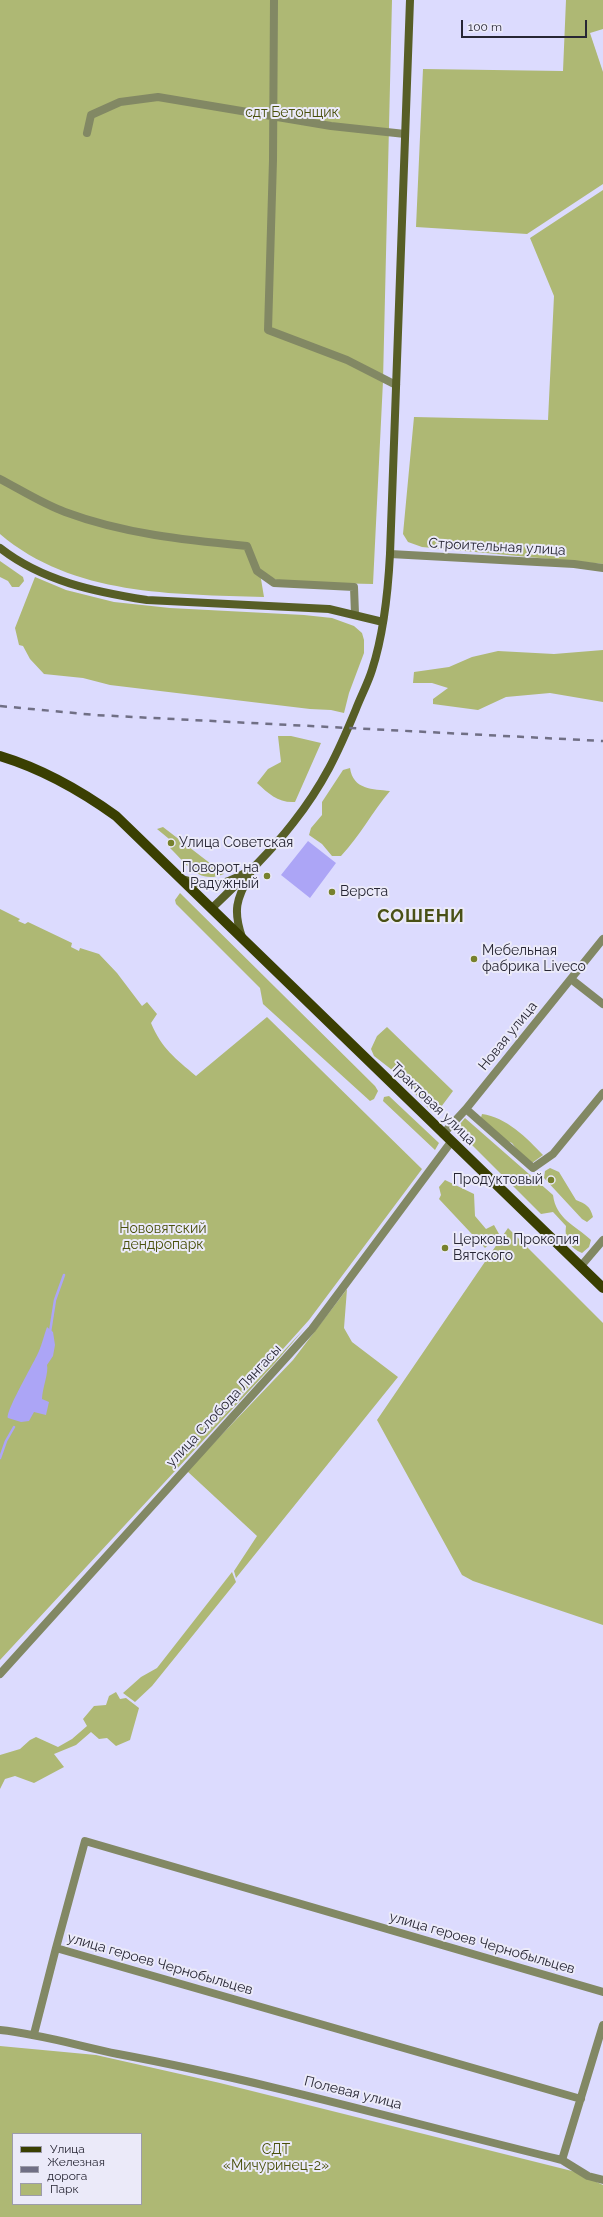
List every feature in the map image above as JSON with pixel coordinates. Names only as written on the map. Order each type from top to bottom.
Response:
[{"type":"main road","points":[[0,756],[32,766],[61,780],[97,802],[116,816],[212,908],[255,866],[292,824],[316,790],[337,754],[372,670],[383,622],[388,587],[410,0]]},
{"type":"main road","points":[[0,548],[21,563],[54,579],[117,596],[146,600],[329,609],[383,622]]},
{"type":"main road","points":[[182,879],[205,886],[218,885],[239,876],[255,866]]},
{"type":"main road","points":[[243,940],[238,925],[236,906],[255,866]]},
{"type":"main road","name":"Трактовая улица","points":[[212,908],[243,940],[603,1288]]},
{"type":"street","points":[[274,0],[268,330],[347,360],[396,385]]},
{"type":"street","points":[[87,133],[91,115],[120,102],[158,97],[273,117],[405,134]]},
{"type":"street","points":[[0,480],[64,512],[121,530],[198,542],[246,546],[257,571],[274,583],[354,587],[354,614]]},
{"type":"street","name":"Строительная улица","points":[[390,554],[574,564],[603,568]]},
{"type":"street","name":"Новая улица","points":[[443,1134],[466,1109],[603,939]]},
{"type":"street","points":[[571,979],[603,1004]]},
{"type":"street","points":[[466,1109],[533,1168],[553,1154],[603,1093]]},
{"type":"street","name":"улица Слобода Лянгасы","points":[[0,1674],[312,1329],[451,1142]]},
{"type":"street","points":[[581,1266],[603,1240]]},
{"type":"street","name":"улица героев Чернобыльцев","points":[[581,2099],[56,1948],[85,1841],[603,1992]]},
{"type":"street","points":[[34,2034],[56,1948]]},
{"type":"street","points":[[562,2160],[603,2025]]},
{"type":"street","name":"Полевая улица","points":[[0,2030],[34,2034],[91,2048],[284,2089],[562,2160],[588,2176],[603,2180]]},
{"type":"green space","name":"сдт Бетонщик","points":[[0,0],[392,0],[383,381],[373,584],[282,582],[260,573],[264,597],[195,595],[125,588],[59,570],[29,554],[0,534]]},
{"type":"green space","points":[[566,0],[603,0],[603,29],[590,33],[603,72],[603,184],[527,234],[416,227],[423,69],[563,71]]},
{"type":"green space","points":[[603,190],[603,564],[422,547],[408,542],[403,534],[414,417],[548,420],[554,296],[530,238]]},
{"type":"green space","points":[[0,561],[23,577],[24,581],[19,587],[12,587],[8,581],[0,577]]},
{"type":"green space","points":[[35,577],[66,590],[114,602],[170,608],[304,615],[332,618],[354,626],[362,633],[364,640],[364,653],[349,693],[344,713],[331,710],[310,709],[110,685],[83,678],[44,674],[30,659],[23,646],[19,645],[15,628]]},
{"type":"green space","points":[[603,650],[603,702],[550,693],[506,697],[478,710],[433,704],[433,699],[448,688],[432,683],[413,683],[414,672],[449,667],[472,657],[498,651],[554,654]]},
{"type":"green space","points":[[278,736],[291,736],[321,743],[295,802],[284,801],[274,797],[257,783],[268,769],[281,762]]},
{"type":"green space","points":[[350,768],[355,781],[359,784],[371,789],[390,791],[341,856],[332,856],[322,844],[309,835],[311,828],[322,815],[322,802],[343,770]]},
{"type":"green space","points":[[163,827],[224,874],[215,877],[207,877],[194,871],[170,848],[174,843],[157,829]]},
{"type":"green space","points":[[180,893],[375,1086],[378,1091],[374,1099],[370,1101],[263,1004],[260,988],[176,904],[175,900]]},
{"type":"green space","name":"Нововятский дендропарк","points":[[0,909],[20,919],[18,921],[25,924],[28,922],[72,943],[71,947],[79,951],[80,948],[99,954],[117,973],[142,1006],[147,1002],[157,1014],[151,1023],[160,1040],[182,1064],[196,1076],[267,1017],[422,1169],[309,1320],[203,1438],[305,1328],[275,1363],[0,1660]]},
{"type":"green space","points":[[387,1027],[453,1091],[438,1111],[430,1110],[396,1073],[374,1056],[371,1049],[377,1036]]},
{"type":"green space","points":[[389,1096],[439,1143],[435,1150],[383,1101],[384,1097]]},
{"type":"green space","points":[[482,1114],[499,1119],[516,1129],[543,1155],[532,1163],[522,1156],[512,1143],[502,1139],[480,1121]]},
{"type":"green space","points":[[465,1118],[553,1195],[558,1210],[562,1216],[591,1240],[589,1247],[582,1253],[571,1246],[566,1235],[566,1226],[553,1212],[541,1214],[456,1129]]},
{"type":"green space","points":[[550,1168],[559,1172],[576,1200],[585,1204],[589,1208],[593,1217],[587,1222],[582,1219],[544,1178],[545,1171]]},
{"type":"green space","points":[[445,1180],[474,1194],[475,1216],[486,1229],[494,1225],[499,1234],[485,1248],[439,1199],[441,1195],[439,1187]]},
{"type":"green space","points":[[508,1228],[603,1323],[603,1625],[473,1581],[462,1575],[377,1420]]},
{"type":"green space","points":[[347,1289],[344,1328],[352,1342],[398,1377],[236,1578],[234,1571],[257,1536],[187,1471],[293,1360]]},
{"type":"green space","points":[[232,1572],[236,1582],[152,1686],[135,1702],[123,1693],[141,1677],[157,1668]]},
{"type":"green space","points":[[116,1692],[120,1699],[126,1698],[139,1708],[130,1740],[116,1746],[107,1738],[99,1739],[91,1732],[76,1745],[54,1754],[64,1767],[34,1783],[15,1776],[5,1779],[0,1789],[0,1755],[20,1749],[36,1737],[58,1747],[72,1739],[87,1726],[83,1719],[94,1706],[106,1705],[109,1696]]},
{"type":"green space","name":"СДТ «Мичуринец-2»","points":[[0,2046],[96,2055],[220,2083],[576,2172],[603,2185],[603,2217],[0,2217]]},
{"type":"shaded area","points":[[308,841],[336,863],[310,898],[281,875]]},
{"type":"shaded area","points":[[47,1327],[53,1332],[55,1345],[53,1356],[47,1365],[42,1395],[42,1399],[49,1402],[46,1415],[34,1412],[29,1421],[21,1422],[8,1418],[8,1414],[15,1397],[39,1351]]},
{"type":"waterway","points":[[50,1332],[55,1300],[64,1275]]},
{"type":"waterway","points":[[0,1458],[6,1441],[14,1427]]},
{"type":"railway","points":[[0,706],[95,715],[603,741]]},
{"type":"place","name":"Улица Советская","points":[[171,843]]},
{"type":"place","name":"Поворот на Радужный","points":[[267,876]]},
{"type":"place","name":"Верста","points":[[332,892]]},
{"type":"place","name":"Мебельная фабрика Liveco","points":[[474,959]]},
{"type":"place","name":"Продуктовый","points":[[551,1180]]},
{"type":"place","name":"Церковь Прокопия Вятского","points":[[445,1248]]},
{"type":"district","name":"СОШЕНИ","points":[[421,917]]}]
